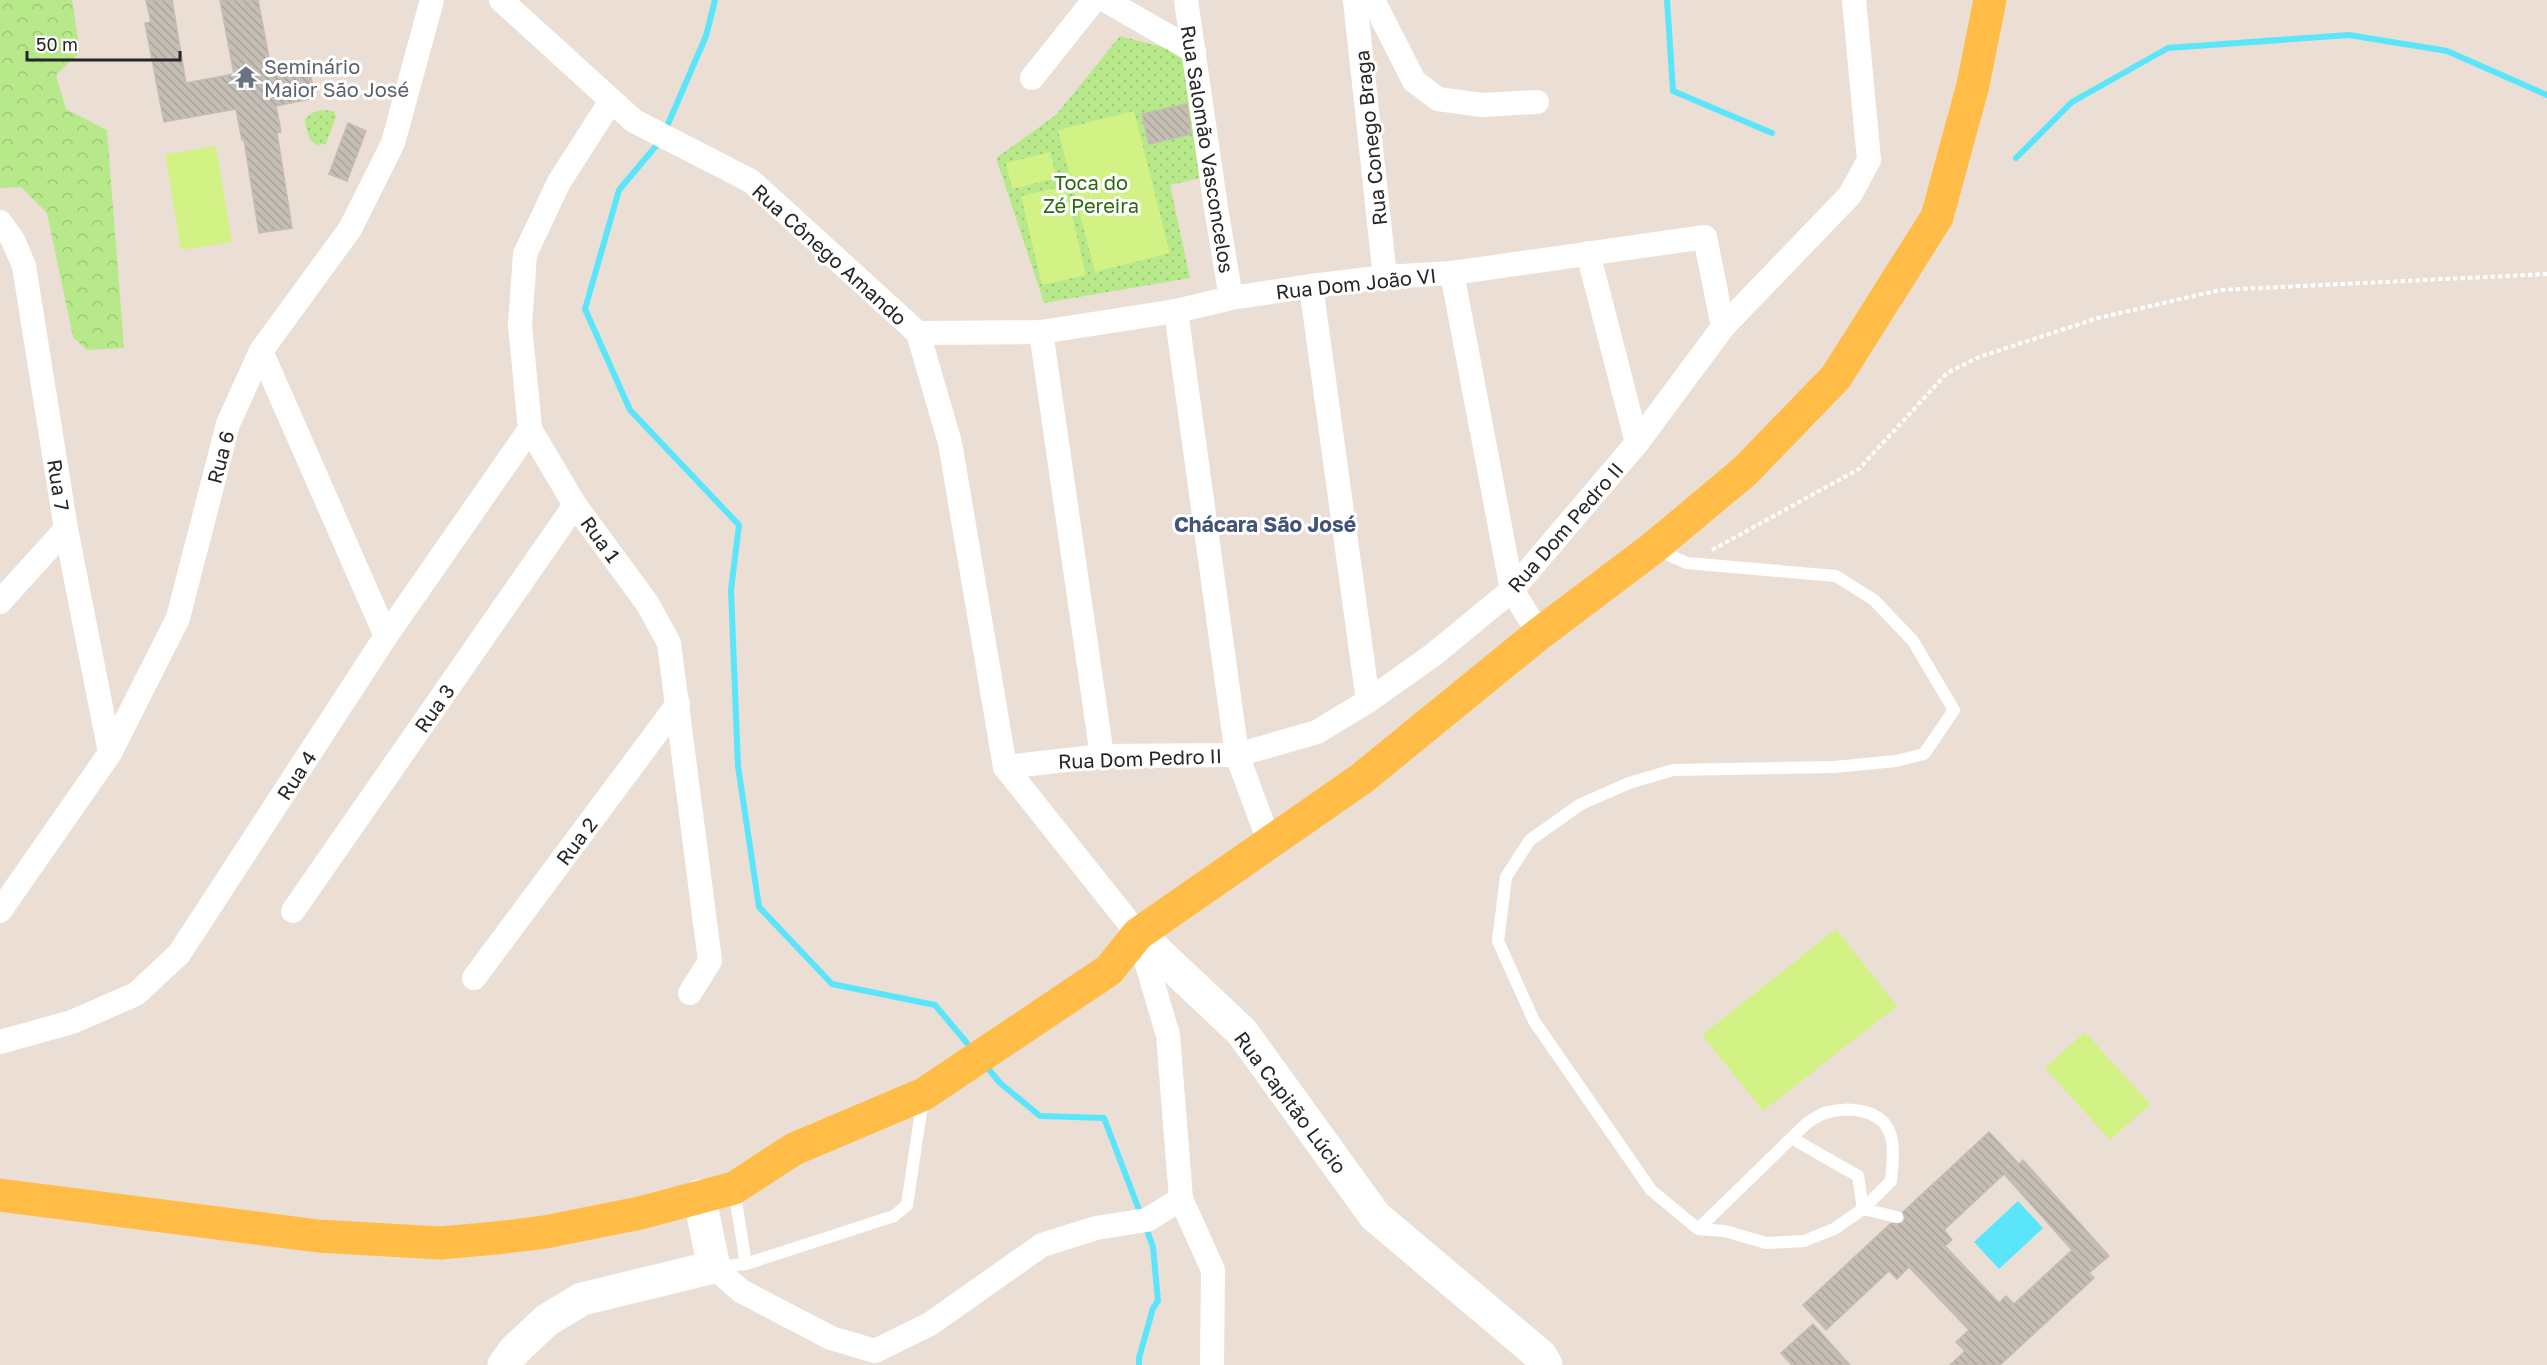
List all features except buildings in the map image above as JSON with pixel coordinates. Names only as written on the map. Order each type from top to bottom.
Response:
[{"type":"main road","points":[[0,1195],[318,1236],[440,1243],[544,1232],[640,1213],[734,1188],[794,1149],[924,1094],[1109,970],[1138,934],[1361,779],[1539,634],[1653,548],[1745,471],[1836,377],[1937,217],[1973,85],[1990,0]]},
{"type":"street","name":"Rua 6","points":[[0,911],[110,753],[178,618],[228,424],[261,351],[350,229],[393,143],[432,0]]},
{"type":"street","name":"Rua Cônego Amando","points":[[501,0],[634,121],[751,181],[918,333],[950,443],[1005,767]]},
{"type":"street","points":[[1032,78],[1094,0]]},
{"type":"street","points":[[1106,0],[1194,51]]},
{"type":"street","name":"Rua Salomão Vasconcelos","points":[[1186,0],[1231,298]]},
{"type":"street","name":"Rua Conego Braga","points":[[1355,0],[1385,277]]},
{"type":"street","points":[[1373,0],[1414,81],[1438,99],[1482,105],[1537,102]]},
{"type":"street","name":"Rua Dom Pedro II","points":[[1005,767],[1102,756],[1237,754],[1317,732],[1368,701],[1433,655],[1512,590],[1637,443],[1724,327],[1850,195],[1869,160],[1854,0]]},
{"type":"street","name":"Rua 1","points":[[611,100],[559,182],[525,254],[520,325],[530,429],[575,505],[647,603],[669,643],[710,962],[690,993]]},
{"type":"street","name":"Rua 7","points":[[0,222],[13,240],[24,266],[66,529],[110,753]]},
{"type":"street","name":"Rua Dom João VI","points":[[918,333],[1041,332],[1176,311],[1231,298],[1311,286],[1385,277],[1452,273],[1705,237],[1724,327]]},
{"type":"street","points":[[1588,253],[1637,443]]},
{"type":"street","points":[[1452,273],[1512,590],[1539,634]]},
{"type":"street","points":[[1311,286],[1368,701]]},
{"type":"street","points":[[1176,311],[1237,754],[1269,841]]},
{"type":"street","points":[[1041,332],[1102,756]]},
{"type":"street","points":[[261,351],[386,636]]},
{"type":"street","name":"Rua 4","points":[[0,1042],[72,1022],[136,994],[179,954],[386,636],[530,429]]},
{"type":"street","name":"Rua 3","points":[[293,911],[575,505]]},
{"type":"street","points":[[0,602],[66,529]]},
{"type":"street","name":"Rua 2","points":[[474,978],[678,704]]},
{"type":"street","name":"Rua Capitão Lúcio","points":[[1005,767],[1138,934],[1242,1032],[1376,1215],[1541,1356],[1546,1365]]},
{"type":"street","points":[[1138,934],[1168,1035],[1180,1199],[1214,1270],[1212,1365]]},
{"type":"street","points":[[699,1196],[714,1267],[741,1291],[872,1358],[930,1324],[1042,1245],[1096,1228],[1147,1220],[1180,1199]]},
{"type":"street","points":[[504,1365],[514,1351],[547,1320],[582,1299],[714,1267]]},
{"type":"lane","points":[[1653,548],[1688,563],[1836,576],[1874,600],[1913,641],[1954,710],[1924,754],[1834,768],[1673,770],[1629,783],[1581,804],[1530,840],[1506,876],[1498,941],[1534,1021],[1652,1190],[1698,1229],[1725,1231],[1766,1243],[1804,1241],[1834,1229],[1863,1209],[1891,1181],[1893,1153],[1889,1129],[1874,1114],[1850,1110],[1828,1112],[1807,1122],[1698,1229]]},
{"type":"lane","points":[[714,1267],[746,1264],[894,1216],[907,1205],[924,1094]]},
{"type":"lane","points":[[1793,1138],[1858,1176],[1863,1209]]},
{"type":"lane","points":[[734,1188],[746,1264]]},
{"type":"lane","points":[[1863,1209],[1897,1217]]},
{"type":"path","points":[[1688,563],[1859,469],[1947,373],[1979,357],[2098,318],[2220,290],[2547,274]]},
{"type":"green space","points":[[0,0],[72,0],[80,52],[56,75],[66,109],[107,130],[124,348],[87,350],[73,337],[47,213],[21,187],[0,188]]},
{"type":"green space","name":"Toca do Zé Pereira","points":[[1120,36],[1204,58],[1218,174],[1170,185],[1190,278],[1044,303],[996,158],[1056,115]]},
{"type":"green space","points":[[321,110],[334,111],[336,117],[326,144],[316,145],[309,136],[305,119]]},
{"type":"green space","points":[[1134,111],[1170,253],[1095,272],[1058,130]]},
{"type":"green space","points":[[216,146],[232,242],[181,250],[165,154]]},
{"type":"green space","points":[[1050,152],[1057,178],[1012,189],[1006,163]]},
{"type":"green space","points":[[1065,186],[1086,275],[1042,285],[1021,196]]},
{"type":"green space","points":[[1836,929],[1897,1006],[1763,1111],[1702,1035]]},
{"type":"green space","points":[[2085,1032],[2150,1104],[2110,1140],[2045,1068]]},
{"type":"water","points":[[2018,1201],[2043,1228],[1999,1269],[1974,1242]]},
{"type":"waterway","points":[[665,131],[706,36],[715,0]]},
{"type":"waterway","points":[[1667,0],[1673,91],[1772,133]]},
{"type":"waterway","points":[[2016,158],[2072,102],[2168,48],[2349,35],[2447,51],[2547,95]]},
{"type":"waterway","points":[[661,140],[619,190],[585,309],[630,410],[739,525],[731,590],[738,766],[759,907],[832,984],[935,1005],[972,1049]]},
{"type":"waterway","points":[[986,1066],[1000,1083],[1040,1116],[1104,1118],[1141,1215]]},
{"type":"waterway","points":[[1139,1365],[1153,1308],[1158,1301],[1153,1247],[1145,1225]]},
{"type":"place","name":"Seminário Maior São José","points":[[246,77]]},
{"type":"district","name":"Chácara São José","points":[[1265,524]]}]
